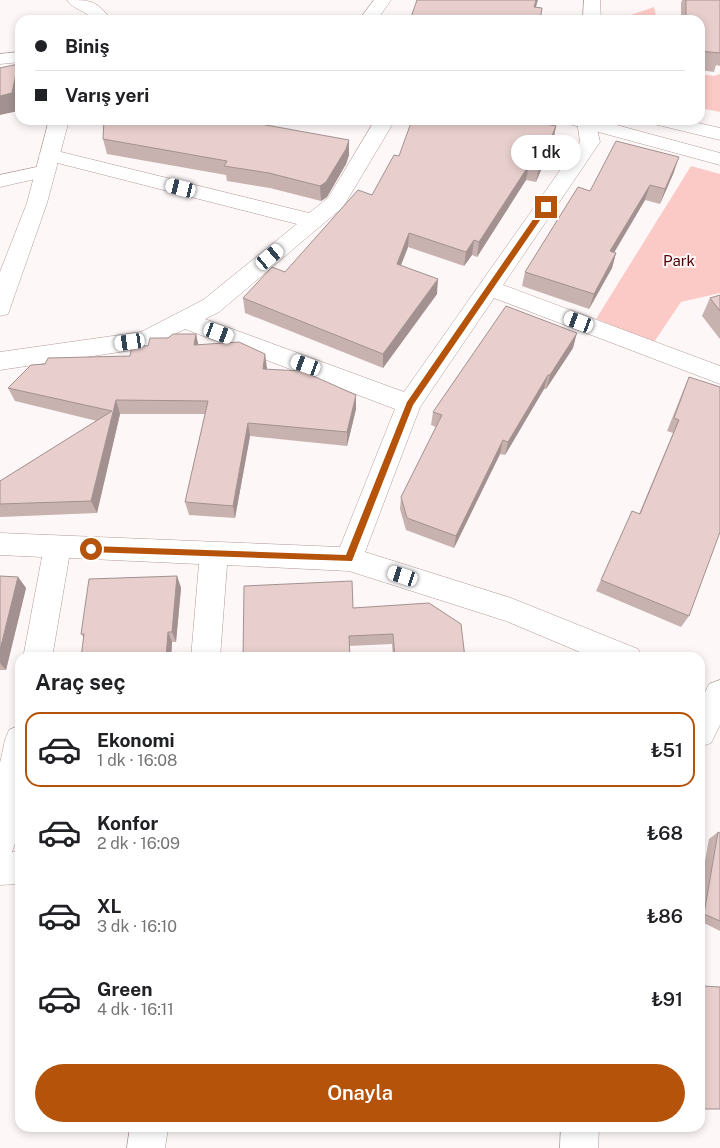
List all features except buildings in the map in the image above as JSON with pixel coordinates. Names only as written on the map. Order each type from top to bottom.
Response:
[{"type":"street","points":[[75,0],[91,15]]},
{"type":"street","points":[[372,15],[383,0]]},
{"type":"street","points":[[592,0],[592,15]]},
{"type":"street","points":[[0,42],[15,40]]},
{"type":"street","points":[[0,60],[15,58]]},
{"type":"street","points":[[0,308],[48,163],[58,125]]},
{"type":"street","points":[[0,361],[146,340],[211,306],[336,202],[382,125]]},
{"type":"street","points":[[349,559],[409,404],[590,142],[585,125]]},
{"type":"street","points":[[601,125],[720,159]]},
{"type":"street","points":[[682,125],[720,134]]},
{"type":"street","points":[[0,180],[48,163],[313,221]]},
{"type":"street","points":[[490,288],[720,375]]},
{"type":"street","points":[[184,320],[409,404]]},
{"type":"street","points":[[0,544],[349,559],[511,610],[613,652]]},
{"type":"street","points":[[37,652],[58,547]]},
{"type":"street","points":[[206,652],[214,554]]},
{"type":"street","points":[[705,688],[720,694],[705,723]]},
{"type":"street","points":[[0,841],[15,765]]},
{"type":"street","points":[[0,869],[15,868]]},
{"type":"street","points":[[146,1148],[148,1132]]},
{"type":"street","points":[[579,1148],[580,1132]]},
{"type":"green space","points":[[654,7],[656,15],[631,15]]},
{"type":"green space","points":[[720,74],[720,112],[705,109],[705,75],[714,76]]},
{"type":"green space","name":"Park","points":[[691,166],[720,174],[720,293],[681,302],[654,342],[596,319]]},
{"type":"route","points":[[91,549],[349,559],[409,404],[546,207]]}]
